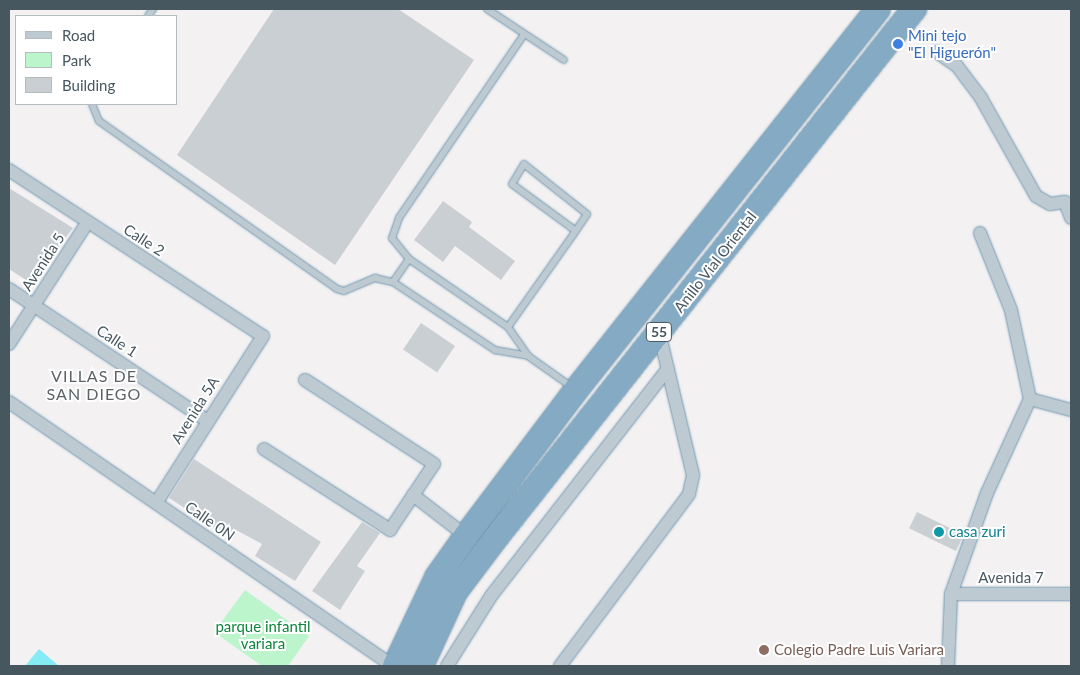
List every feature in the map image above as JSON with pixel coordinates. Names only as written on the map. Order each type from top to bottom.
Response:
[{"type":"highway","name":"Anillo Vial Oriental","points":[[394,666],[437,577],[466,536],[576,390],[878,9]]},
{"type":"highway","name":"Anillo Vial Oriental","points":[[421,666],[455,592],[914,9]]},
{"type":"street","points":[[937,52],[957,66],[980,98],[1036,196],[1050,204],[1068,199],[1071,218]]},
{"type":"street","name":"Calle 2","points":[[9,170],[262,336]]},
{"type":"street","name":"Avenida 5","points":[[9,344],[87,222]]},
{"type":"street","points":[[948,666],[951,594],[987,493],[1030,399],[1011,310],[980,233]]},
{"type":"street","name":"Calle 1","points":[[9,289],[208,421]]},
{"type":"street","points":[[560,666],[689,494],[693,476],[660,332]]},
{"type":"street","name":"Avenida 5A","points":[[156,503],[262,336]]},
{"type":"street","points":[[447,666],[491,596],[668,369]]},
{"type":"street","points":[[264,449],[390,530],[434,464],[305,380]]},
{"type":"street","points":[[1030,399],[1071,410]]},
{"type":"street","name":"Calle 0N","points":[[9,402],[394,666]]},
{"type":"street","points":[[413,495],[466,536]]},
{"type":"street","name":"Avenida 7","points":[[951,594],[1071,594]]},
{"type":"lane","points":[[487,9],[523,36],[564,60]]},
{"type":"lane","points":[[523,36],[399,218],[392,238],[409,259],[508,327],[528,356],[576,390]]},
{"type":"lane","points":[[92,105],[99,121],[337,288],[344,291],[375,278],[393,282],[495,350],[528,356]]},
{"type":"lane","points":[[508,327],[576,231],[586,211],[524,164],[512,184],[576,231]]},
{"type":"lane","points":[[393,282],[409,259]]},
{"type":"green space","name":"parque infantil variara","points":[[245,590],[309,636],[288,666],[262,666],[214,632]]},
{"type":"water","points":[[39,649],[59,666],[25,666]]},
{"type":"building","points":[[274,9],[398,9],[474,60],[335,265],[177,155]]},
{"type":"building","points":[[9,188],[73,228],[53,253],[50,251],[29,282],[9,269]]},
{"type":"building","points":[[443,201],[472,222],[469,227],[515,261],[501,280],[455,246],[443,262],[414,240]]},
{"type":"building","points":[[421,323],[455,346],[437,372],[403,350]]},
{"type":"building","points":[[194,459],[321,542],[295,581],[255,556],[262,544],[238,531],[233,539],[169,498]]},
{"type":"building","name":"casa zuri","points":[[917,512],[964,535],[956,551],[909,528]]},
{"type":"building","points":[[362,522],[380,533],[357,566],[365,571],[340,610],[312,591]]},
{"type":"place","name":"Mini tejo \"El Higuerón\"","points":[[898,44]]},
{"type":"place","name":"casa zuri","points":[[939,532]]},
{"type":"place","name":"Colegio Padre Luis Variara","points":[[764,650]]},
{"type":"district","name":"VILLAS DE SAN DIEGO","points":[[94,385]]}]
